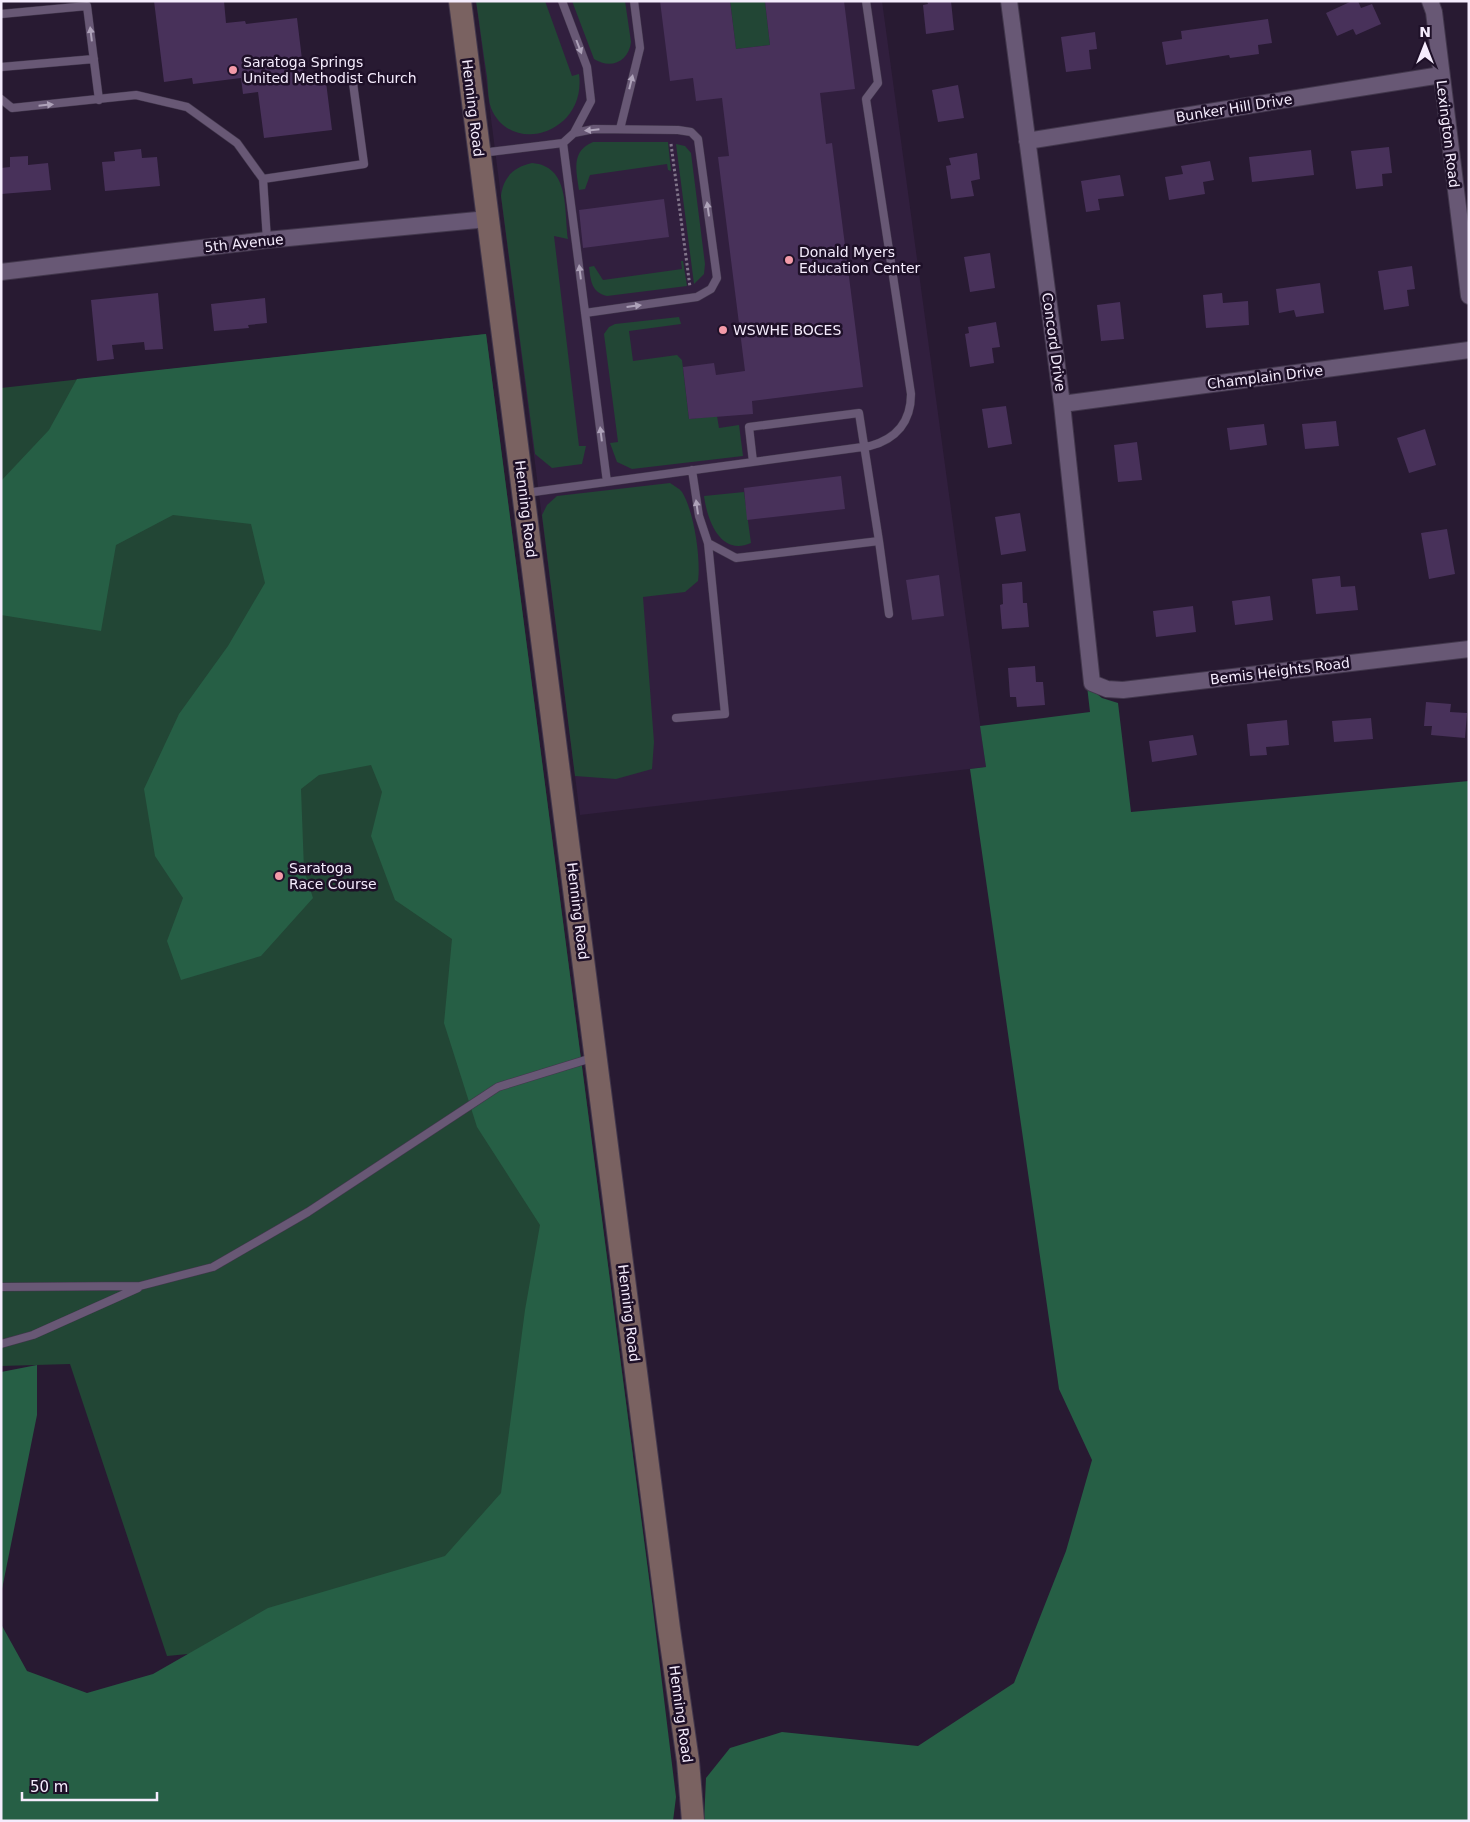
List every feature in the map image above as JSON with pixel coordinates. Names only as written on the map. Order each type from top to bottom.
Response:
[{"type":"street","name":"Henning Road","points":[[460,1],[597,1056],[669,1629],[688,1761],[693,1821]]},
{"type":"street","name":"Concord Drive","points":[[1009,1],[1062,404],[1092,683]]},
{"type":"street","name":"Lexington Road","points":[[1430,1],[1434,12],[1469,296]]},
{"type":"street","name":"Bunker Hill Drive","points":[[1027,141],[1441,75]]},
{"type":"street","name":"5th Avenue","points":[[1,272],[268,240],[488,219]]},
{"type":"street","name":"Champlain Drive","points":[[1062,404],[1469,350]]},
{"type":"street","name":"Bemis Heights Road","points":[[1092,683],[1107,689],[1123,690],[1469,649]]},
{"type":"lane","points":[[479,153],[563,143],[574,133],[591,101],[587,66],[562,1]]},
{"type":"lane","points":[[620,129],[640,48],[634,1]]},
{"type":"lane","points":[[524,493],[864,447],[880,443],[898,432],[905,423],[911,404],[866,99],[878,83],[866,1]]},
{"type":"lane","points":[[1,14],[87,6],[99,100]]},
{"type":"lane","points":[[1,67],[94,59]]},
{"type":"lane","points":[[263,179],[364,164],[353,83]]},
{"type":"lane","points":[[1,99],[12,108],[136,95],[187,106],[237,143],[263,179],[268,240]]},
{"type":"lane","points":[[574,133],[594,129],[691,132],[698,139],[718,278],[711,289],[697,297],[585,313]]},
{"type":"lane","points":[[563,143],[607,482]]},
{"type":"lane","points":[[753,462],[749,427],[859,413],[890,614]]},
{"type":"lane","points":[[676,718],[725,714],[708,543],[699,516],[692,470]]},
{"type":"lane","points":[[708,543],[736,558],[879,540]]},
{"type":"lane","points":[[1,1344],[33,1335],[140,1286],[213,1267],[308,1212],[498,1087],[576,1061],[597,1056]]},
{"type":"lane","points":[[1,1287],[140,1286]]},
{"type":"path","points":[[671,144],[690,286]]},
{"type":"shaded area","name":"WSWHE BOCES","points":[[476,1],[882,1],[986,767],[580,815]]},
{"type":"green space","points":[[476,1],[545,1],[572,76],[579,74],[578,94],[571,111],[560,124],[546,132],[530,134],[514,132],[501,123],[490,104]]},
{"type":"green space","points":[[572,1],[625,1],[631,42],[630,49],[623,59],[607,64],[594,59]]},
{"type":"green space","points":[[730,1],[765,1],[770,45],[736,49]]},
{"type":"green space","points":[[593,142],[668,142],[671,171],[668,170],[667,164],[590,175],[585,189],[579,190],[576,168],[578,156],[581,150]]},
{"type":"green space","points":[[676,144],[685,146],[691,153],[705,264],[704,274],[694,284]]},
{"type":"green space","points":[[532,163],[544,166],[553,172],[559,180],[563,191],[568,239],[554,236],[579,446],[586,446],[582,464],[552,468],[535,454],[501,196],[504,184],[510,174],[519,167]]},
{"type":"green space","points":[[681,261],[683,261],[687,286],[607,296],[595,289],[591,281],[589,267],[594,266],[603,280],[682,269]]},
{"type":"green space","points":[[679,317],[681,324],[629,331],[633,361],[677,355],[682,360],[689,419],[717,416],[719,428],[739,425],[743,456],[632,469],[617,462],[610,443],[618,442],[604,334],[609,327],[615,324]]},
{"type":"green space","name":"Saratoga Race Course","points":[[486,334],[653,1609],[167,1656],[70,1364],[1,1366],[1,388]]},
{"type":"green space","points":[[486,334],[653,1609],[676,1797],[673,1821],[1,1821],[1,1624],[27,1671],[87,1693],[153,1674],[268,1608],[445,1556],[501,1493],[525,1310],[540,1225],[477,1127],[444,1023],[452,939],[395,900],[371,836],[382,792],[371,765],[319,775],[301,789],[304,870],[313,898],[261,956],[181,980],[167,941],[183,898],[155,856],[144,789],[179,714],[228,646],[265,583],[251,524],[173,515],[116,545],[101,631],[1,615],[1,481],[49,430],[77,379]]},
{"type":"green space","points":[[670,483],[682,492],[690,511],[696,535],[699,572],[698,581],[685,592],[643,597],[654,742],[652,769],[616,779],[575,776],[542,515],[547,505],[557,496]]},
{"type":"green space","points":[[744,492],[751,543],[740,546],[731,545],[723,540],[712,525],[704,496]]},
{"type":"green space","points":[[1087,686],[1102,698],[1118,703],[1131,812],[1469,781],[1469,1821],[704,1821],[706,1778],[730,1748],[782,1732],[918,1746],[1014,1683],[1066,1551],[1092,1460],[1059,1389],[970,769],[986,767],[980,726],[1090,712]]},
{"type":"green space","points":[[37,1365],[37,1415],[1,1594],[1,1372]]},
{"type":"building","name":"Saratoga Springs United Methodist Church","points":[[154,1],[224,1],[226,23],[245,21],[246,24],[297,18],[305,84],[326,82],[332,130],[264,138],[258,92],[243,94],[241,78],[193,84],[192,78],[164,82]]},
{"type":"building","name":"Donald Myers Education Center","points":[[660,1],[730,1],[736,49],[770,45],[765,1],[844,1],[855,89],[820,93],[826,144],[832,143],[863,387],[752,401],[753,414],[689,419],[683,367],[714,363],[716,375],[745,371],[718,157],[729,156],[722,98],[696,101],[693,78],[670,81]]},
{"type":"building","points":[[927,1],[951,1],[954,30],[926,34],[923,5],[928,4]]},
{"type":"building","points":[[1352,1],[1358,1],[1361,8],[1372,4],[1381,24],[1356,35],[1353,29],[1337,36],[1326,13]]},
{"type":"building","points":[[1268,19],[1272,43],[1258,45],[1259,54],[1230,58],[1229,55],[1166,65],[1162,42],[1182,39],[1181,31]]},
{"type":"building","points":[[1095,32],[1097,49],[1089,50],[1091,69],[1066,72],[1061,37]]},
{"type":"building","points":[[958,85],[964,118],[938,122],[932,90]]},
{"type":"building","points":[[1389,147],[1392,173],[1382,174],[1383,186],[1356,189],[1351,151]]},
{"type":"building","points":[[141,149],[142,158],[157,157],[160,186],[105,191],[102,162],[115,161],[114,152]]},
{"type":"building","points":[[1311,150],[1314,175],[1252,182],[1249,157]]},
{"type":"building","points":[[977,153],[980,179],[971,181],[974,196],[951,199],[946,166],[951,165],[949,158]]},
{"type":"building","points":[[28,156],[28,165],[48,163],[51,190],[1,194],[1,168],[10,167],[10,157]]},
{"type":"building","points":[[1210,161],[1214,180],[1203,182],[1205,194],[1169,200],[1165,177],[1183,174],[1181,166]]},
{"type":"building","points":[[1120,175],[1124,196],[1098,199],[1100,210],[1086,212],[1081,181]]},
{"type":"building","points":[[664,199],[669,237],[583,248],[579,210]]},
{"type":"building","points":[[990,253],[995,288],[970,292],[964,257]]},
{"type":"building","points":[[1412,266],[1415,289],[1407,290],[1409,306],[1384,310],[1378,271]]},
{"type":"building","points":[[1320,283],[1324,313],[1296,317],[1294,310],[1279,313],[1276,289]]},
{"type":"building","points":[[158,293],[163,349],[145,350],[144,342],[112,345],[114,359],[97,361],[91,300]]},
{"type":"building","points":[[1222,293],[1223,303],[1248,301],[1249,325],[1206,328],[1203,295]]},
{"type":"building","points":[[265,298],[267,323],[248,325],[249,328],[214,331],[211,304]]},
{"type":"building","points":[[1120,302],[1124,339],[1101,341],[1097,305]]},
{"type":"building","points":[[996,322],[1000,347],[992,348],[994,363],[970,367],[965,334],[969,333],[968,327]]},
{"type":"building","points":[[1006,406],[1012,444],[988,448],[982,409]]},
{"type":"building","points":[[1336,421],[1339,446],[1305,449],[1302,424]]},
{"type":"building","points":[[1264,424],[1267,445],[1230,450],[1227,428]]},
{"type":"building","points":[[1425,429],[1436,465],[1409,473],[1397,438]]},
{"type":"building","points":[[1137,442],[1142,480],[1118,482],[1114,445]]},
{"type":"building","points":[[841,476],[845,509],[747,520],[744,488]]},
{"type":"building","points":[[1020,513],[1026,551],[1001,555],[995,517]]},
{"type":"building","points":[[1447,529],[1455,574],[1429,579],[1421,533]]},
{"type":"building","points":[[939,575],[944,616],[912,620],[906,580]]},
{"type":"building","points":[[1340,576],[1341,587],[1355,586],[1358,610],[1316,614],[1312,579]]},
{"type":"building","points":[[1022,582],[1023,603],[1027,603],[1029,627],[1002,629],[1000,605],[1003,604],[1002,584]]},
{"type":"building","points":[[1270,596],[1273,620],[1235,625],[1232,601]]},
{"type":"building","points":[[1193,606],[1196,632],[1156,637],[1153,611]]},
{"type":"building","points":[[1035,666],[1036,682],[1043,682],[1045,705],[1017,707],[1016,697],[1010,697],[1008,668]]},
{"type":"building","points":[[1426,702],[1451,704],[1450,712],[1467,713],[1465,738],[1431,735],[1432,726],[1424,726]]},
{"type":"building","points":[[1371,718],[1373,739],[1334,742],[1332,721]]},
{"type":"building","points":[[1287,720],[1289,745],[1266,747],[1267,755],[1250,756],[1247,724]]},
{"type":"building","points":[[1193,735],[1197,755],[1152,762],[1149,741]]},
{"type":"place","name":"Saratoga Springs United Methodist Church","points":[[233,70]]},
{"type":"place","name":"Donald Myers Education Center","points":[[789,260]]},
{"type":"place","name":"WSWHE BOCES","points":[[723,330]]},
{"type":"place","name":"Saratoga Race Course","points":[[279,876]]}]
